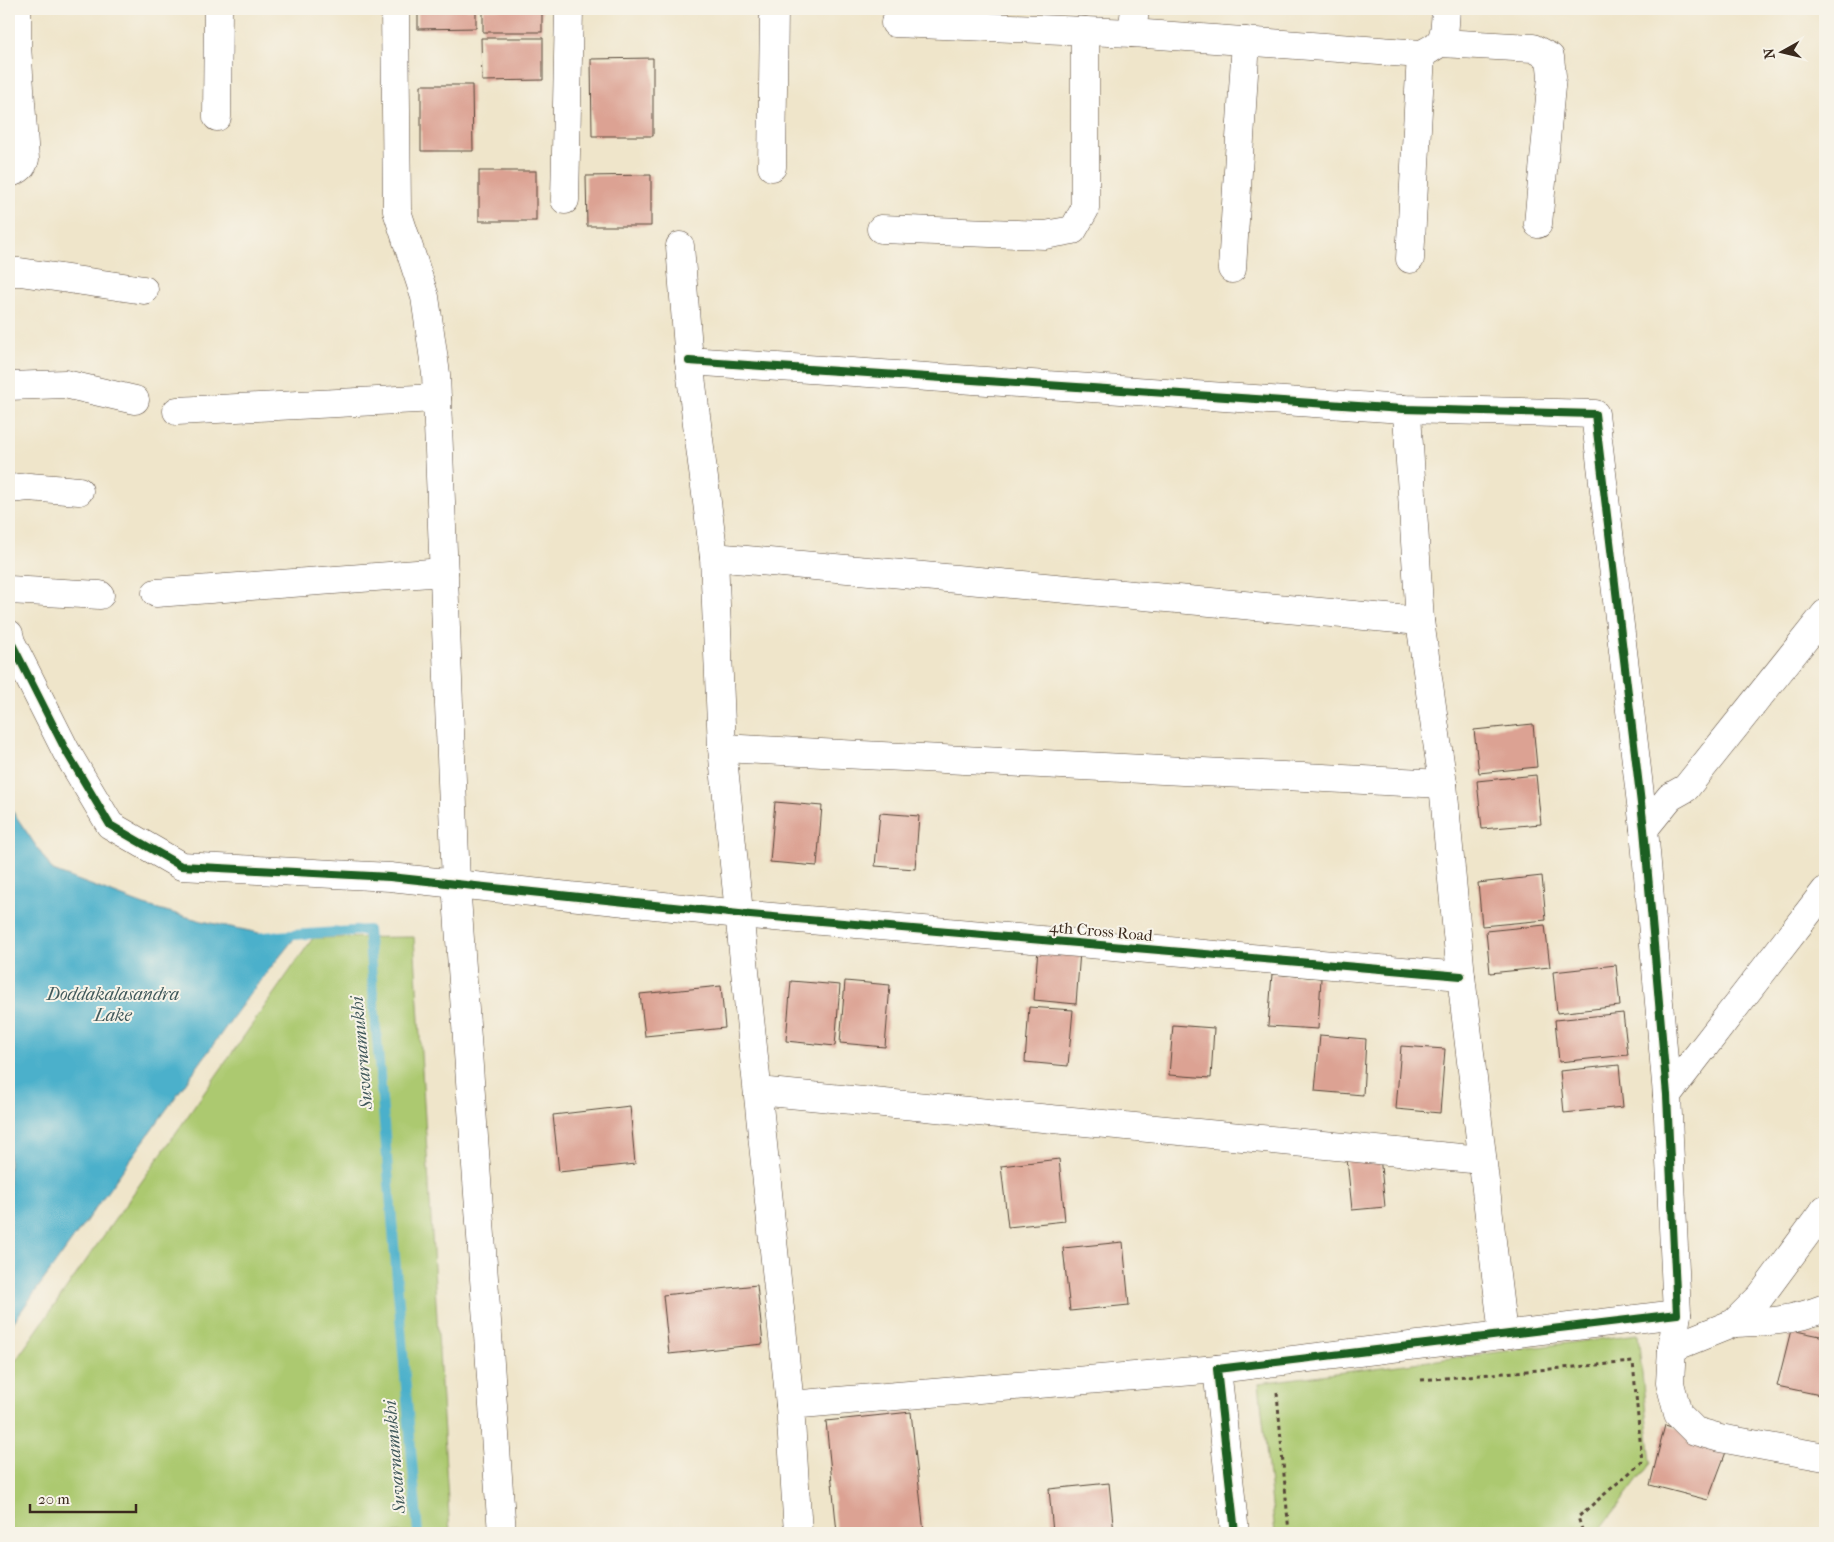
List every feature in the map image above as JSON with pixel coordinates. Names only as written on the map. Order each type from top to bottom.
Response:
[{"type":"street","points":[[9,173],[18,171],[24,164],[25,159],[17,46],[17,9]]},
{"type":"street","points":[[217,117],[218,9]]},
{"type":"street","points":[[395,9],[397,211],[425,297],[436,374],[456,883],[502,1533]]},
{"type":"street","points":[[566,200],[569,9]]},
{"type":"street","points":[[772,167],[774,9]]},
{"type":"street","points":[[1410,258],[1431,48],[1445,30],[1446,9]]},
{"type":"street","points":[[895,22],[1085,31],[1134,21],[1246,41],[1431,48],[1533,48],[1550,57],[1552,76],[1538,224]]},
{"type":"street","points":[[881,229],[1045,234],[1072,230],[1085,209],[1085,31]]},
{"type":"street","points":[[1232,268],[1246,41]]},
{"type":"street","points":[[680,246],[689,361],[714,556],[722,748],[790,1404],[798,1533]]},
{"type":"street","points":[[9,272],[144,290]]},
{"type":"street","points":[[689,361],[1403,409],[1595,414],[1644,829],[1667,1095],[1677,1314],[1672,1348],[1670,1383],[1678,1414],[1695,1431],[1720,1438],[1825,1457]]},
{"type":"street","points":[[9,386],[65,384],[135,400]]},
{"type":"street","points":[[177,411],[437,398]]},
{"type":"street","points":[[1403,409],[1407,414],[1420,621],[1443,784],[1461,976],[1503,1335]]},
{"type":"street","points":[[9,489],[29,488],[79,491]]},
{"type":"street","points":[[714,556],[1420,621]]},
{"type":"street","points":[[156,592],[444,572]]},
{"type":"street","points":[[9,590],[100,595]]},
{"type":"street","points":[[1644,829],[1670,797],[1686,788],[1825,614]]},
{"type":"street","name":"4th Cross Road","points":[[9,634],[11,642],[66,751],[110,824],[181,866],[390,877],[739,914],[1461,976]]},
{"type":"street","points":[[722,748],[1443,784]]},
{"type":"street","points":[[1667,1095],[1825,891]]},
{"type":"street","points":[[758,1091],[1482,1160]]},
{"type":"street","points":[[1734,1323],[1760,1297],[1825,1208]]},
{"type":"street","points":[[1672,1348],[1734,1323],[1776,1322],[1811,1314],[1825,1308]]},
{"type":"street","points":[[790,1404],[1217,1369],[1677,1314]]},
{"type":"street","points":[[1217,1369],[1234,1533]]},
{"type":"path","points":[[1415,1380],[1633,1362],[1642,1462],[1578,1517],[1583,1533]]},
{"type":"path","points":[[1286,1391],[1277,1392],[1289,1533]]},
{"type":"green space","points":[[414,937],[450,1533],[9,1533],[9,1370],[313,938]]},
{"type":"green space","points":[[1638,1334],[1651,1463],[1599,1533],[1275,1533],[1259,1383]]},
{"type":"water","name":"Doddakalasandra Lake","points":[[9,806],[53,871],[144,905],[202,921],[293,940],[249,995],[9,1328]]},
{"type":"building","points":[[418,9],[476,9],[476,28],[418,29]]},
{"type":"building","points":[[483,9],[542,9],[542,32],[483,32]]},
{"type":"building","points":[[481,38],[543,38],[543,80],[482,81]]},
{"type":"building","points":[[653,58],[653,136],[592,136],[591,59]]},
{"type":"building","points":[[421,85],[472,85],[473,151],[421,151]]},
{"type":"building","points":[[479,171],[536,171],[536,221],[479,221]]},
{"type":"building","points":[[651,175],[651,226],[587,226],[586,176]]},
{"type":"building","points":[[1533,724],[1537,767],[1479,773],[1474,730]]},
{"type":"building","points":[[1536,775],[1541,824],[1482,829],[1477,781]]},
{"type":"building","points":[[775,802],[822,806],[817,866],[770,862]]},
{"type":"building","points":[[880,813],[919,816],[915,869],[875,866]]},
{"type":"building","points":[[1542,876],[1546,920],[1482,926],[1478,883]]},
{"type":"building","points":[[1545,925],[1550,967],[1490,973],[1486,931]]},
{"type":"building","points":[[1038,948],[1080,951],[1076,1004],[1034,1000]]},
{"type":"building","points":[[1616,965],[1620,1006],[1557,1013],[1553,972]]},
{"type":"building","points":[[1272,974],[1321,978],[1318,1029],[1268,1026]]},
{"type":"building","points":[[791,981],[840,985],[835,1046],[786,1041]]},
{"type":"building","points":[[845,981],[890,985],[885,1047],[840,1043]]},
{"type":"building","points":[[721,986],[725,1028],[645,1036],[640,994]]},
{"type":"building","points":[[1029,1007],[1073,1010],[1068,1066],[1025,1062]]},
{"type":"building","points":[[1623,1013],[1628,1055],[1559,1062],[1555,1020]]},
{"type":"building","points":[[1173,1025],[1214,1028],[1211,1078],[1169,1075]]},
{"type":"building","points":[[1320,1035],[1366,1039],[1363,1095],[1315,1091]]},
{"type":"building","points":[[1401,1046],[1445,1049],[1440,1113],[1396,1109]]},
{"type":"building","points":[[1619,1065],[1623,1107],[1564,1113],[1560,1071]]},
{"type":"building","points":[[630,1106],[635,1164],[559,1172],[553,1115]]},
{"type":"building","points":[[1380,1156],[1385,1207],[1352,1210],[1347,1159]]},
{"type":"building","points":[[1059,1159],[1065,1221],[1008,1227],[1001,1166]]},
{"type":"building","points":[[1123,1242],[1129,1305],[1070,1311],[1063,1248]]},
{"type":"building","points":[[757,1285],[763,1344],[669,1354],[663,1295]]},
{"type":"building","points":[[1791,1330],[1825,1337],[1825,1371],[1820,1395],[1777,1386]]},
{"type":"building","points":[[911,1412],[924,1533],[837,1533],[826,1421]]},
{"type":"building","points":[[1665,1425],[1729,1444],[1708,1500],[1650,1485]]},
{"type":"building","points":[[1109,1483],[1114,1533],[1053,1533],[1049,1489]]},
{"type":"waterway","name":"Suvarnamukhi","points":[[263,937],[368,930],[418,1533]]},
{"type":"cycle path","points":[[689,361],[1403,409],[1595,414],[1644,829],[1667,1095],[1677,1314],[1217,1369],[1235,1533]]},
{"type":"cycle path","points":[[9,634],[11,642],[66,751],[110,825],[181,866],[390,877],[739,914],[1461,976]]}]
